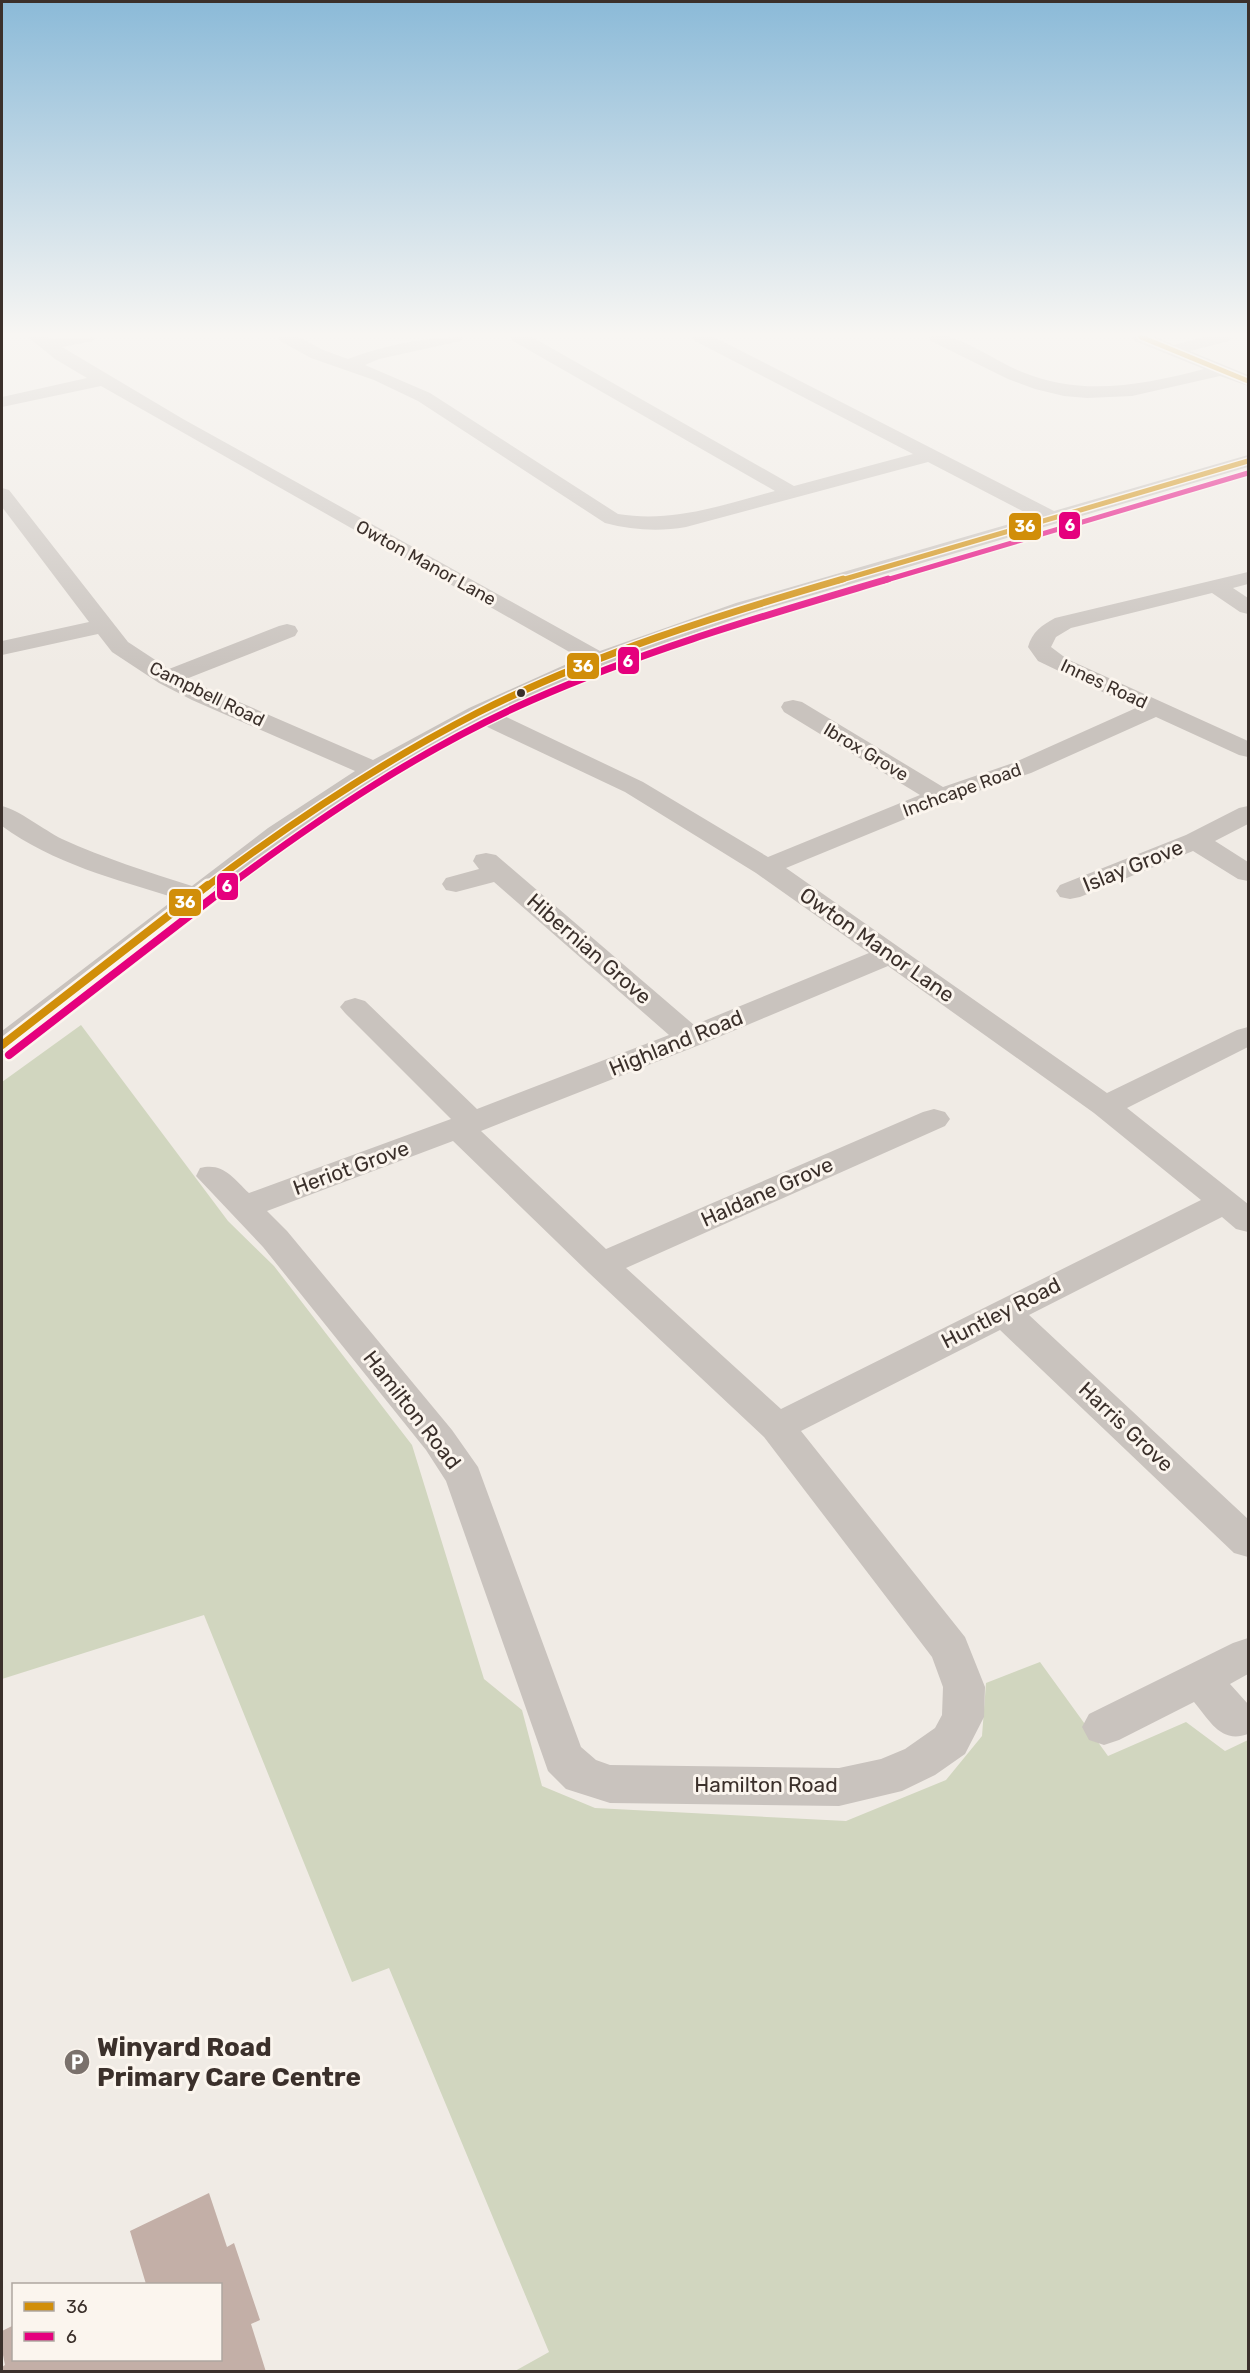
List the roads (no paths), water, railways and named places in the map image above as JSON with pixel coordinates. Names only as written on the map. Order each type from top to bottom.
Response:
[{"type":"street","name":"Owton Manor Lane","points":[[220,448],[598,659]]},
{"type":"street","points":[[502,448],[612,519],[637,524],[677,523],[931,456]]},
{"type":"street","points":[[713,448],[791,492]]},
{"type":"street","points":[[915,448],[1054,519]]},
{"type":"street","points":[[2,1046],[277,834],[374,770],[478,713],[598,659],[744,608],[1248,462]]},
{"type":"street","name":"Campbell Road","points":[[2,494],[120,647],[166,678],[374,770]]},
{"type":"street","name":"Innes Road","points":[[1248,578],[1063,623],[1048,631],[1041,639],[1039,647],[1046,656],[1059,664],[1248,750]]},
{"type":"street","points":[[1215,586],[1248,607]]},
{"type":"street","points":[[2,648],[102,626]]},
{"type":"street","points":[[166,678],[286,630]]},
{"type":"street","name":"Ibrox Grove","points":[[793,707],[940,796]]},
{"type":"street","name":"Inchcape Road","points":[[766,867],[940,796],[1022,768],[1156,708]]},
{"type":"street","name":"Owton Manor Lane","points":[[478,713],[634,787],[766,867],[1105,1106],[1237,1211]]},
{"type":"street","points":[[2,814],[49,842],[80,856],[197,896]]},
{"type":"street","name":"Islay Grove","points":[[1070,891],[1195,841],[1248,814]]},
{"type":"street","points":[[1195,841],[1248,873]]},
{"type":"street","name":"Hibernian Grove","points":[[456,884],[492,866],[691,1038]]},
{"type":"street","name":"Highland Road","points":[[466,1126],[691,1038],[892,954]]},
{"type":"street","points":[[355,1007],[466,1126]]},
{"type":"street","points":[[1105,1106],[1248,1036]]},
{"type":"street","name":"Haldane Grove","points":[[601,1265],[934,1119]]},
{"type":"street","name":"Heriot Grove","points":[[244,1207],[466,1126]]},
{"type":"street","name":"Hamilton Road","points":[[212,1176],[275,1239],[424,1421],[464,1477],[563,1758],[582,1775],[610,1784],[839,1786],[886,1777],[920,1762],[950,1741],[963,1717],[964,1687],[950,1649],[777,1427],[601,1265],[466,1126]]},
{"type":"street","name":"Huntley Road","points":[[777,1427],[1003,1312],[1237,1211]]},
{"type":"street","name":"Harris Grove","points":[[1003,1312],[1248,1542]]},
{"type":"street","points":[[1104,1727],[1248,1655]]},
{"type":"street","points":[[1200,1679],[1236,1720]]},
{"type":"place","name":"Winyard Road Primary Care Centre","points":[[77,2062]]}]
